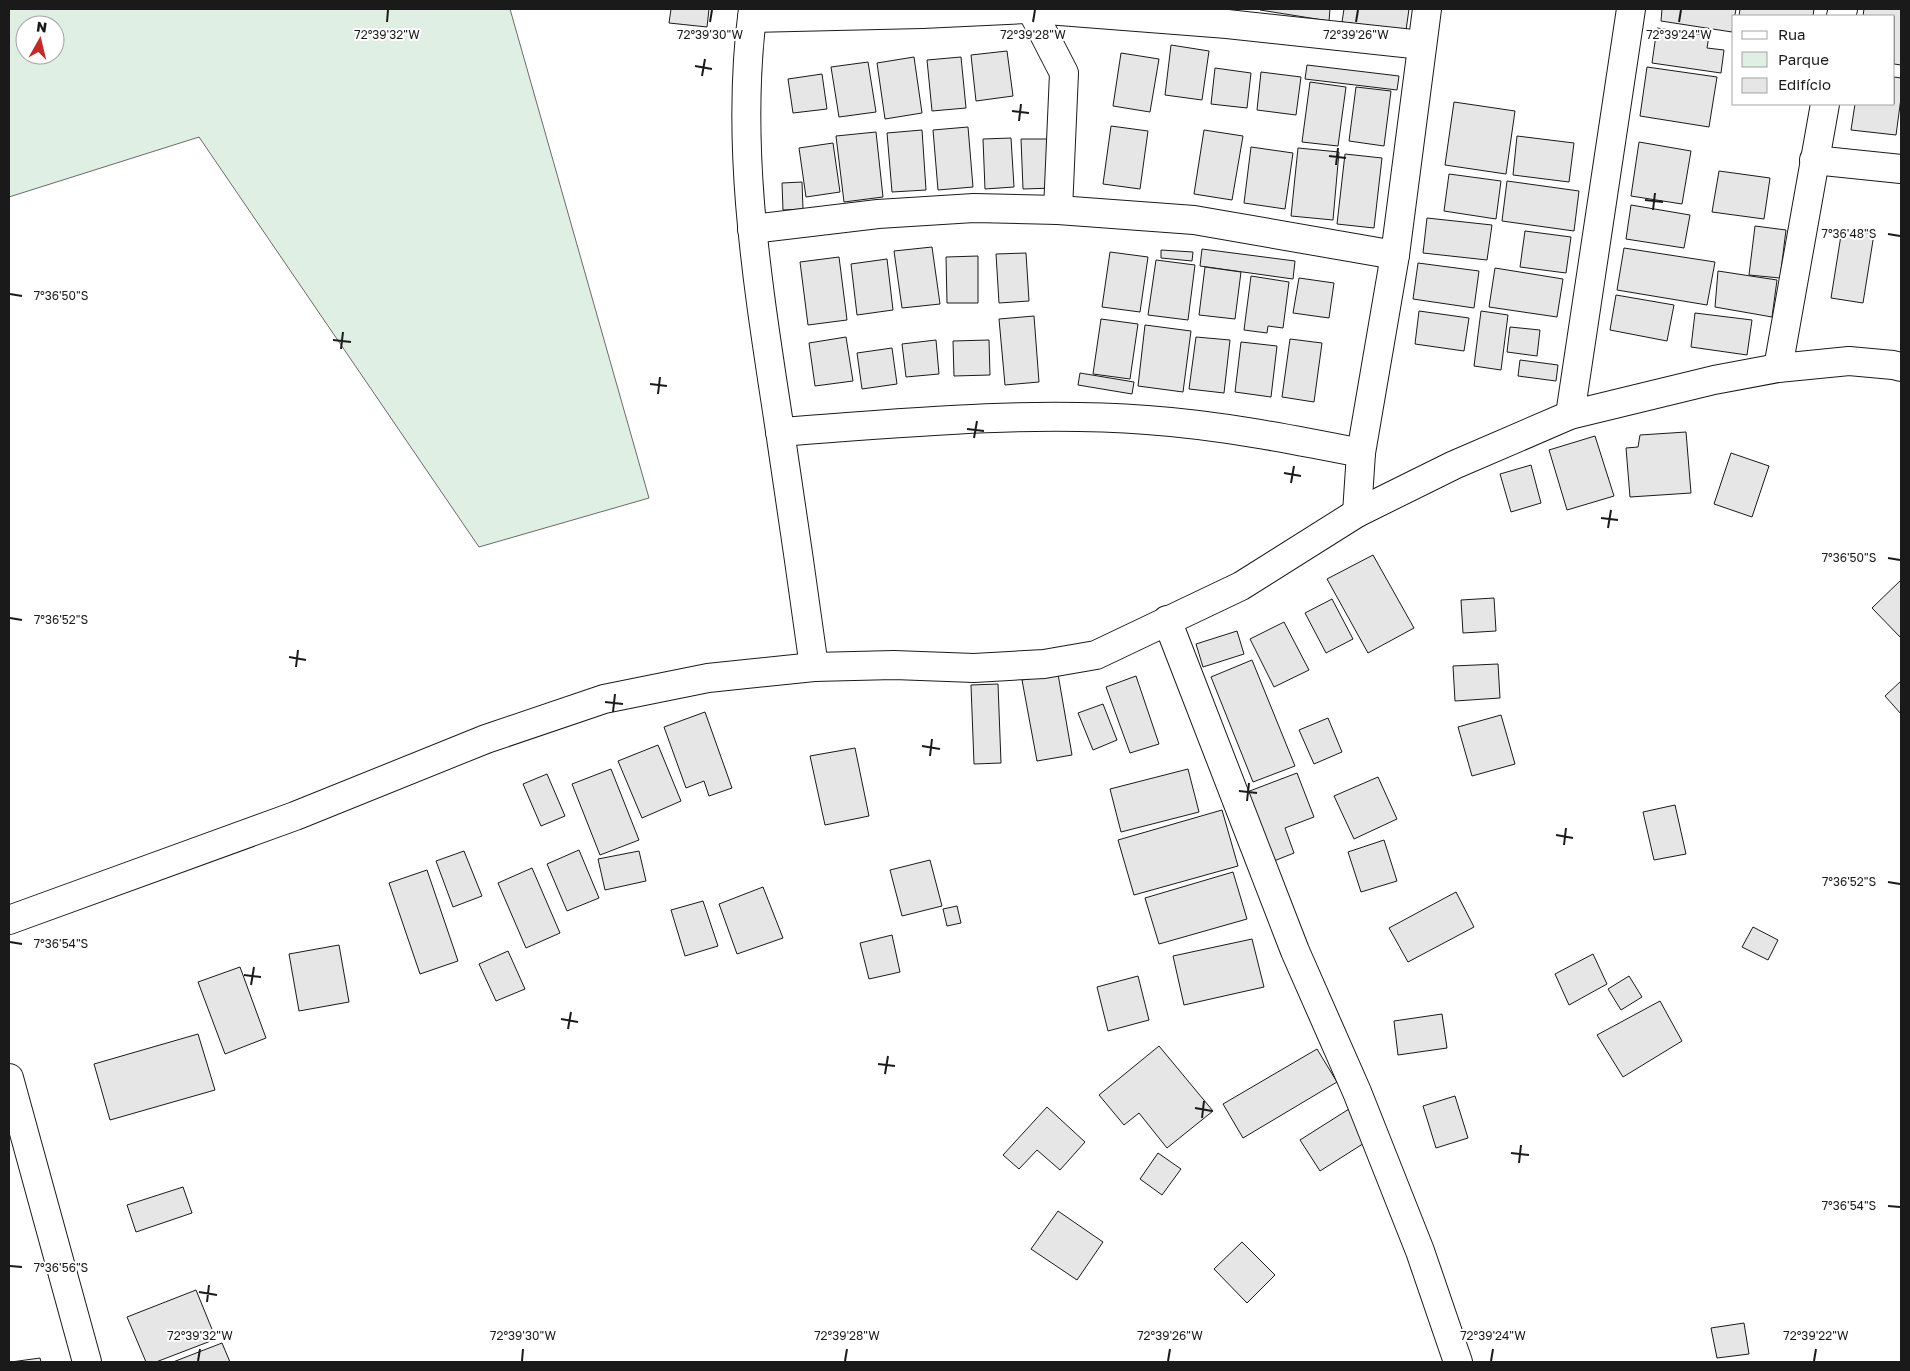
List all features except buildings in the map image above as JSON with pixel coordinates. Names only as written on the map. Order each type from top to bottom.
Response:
[{"type":"street","points":[[814,667],[767,348],[752,229],[746,136],[746,86],[752,13],[922,14],[1026,9]]},
{"type":"street","points":[[1058,210],[1064,73],[1032,9],[1228,16],[1422,46]]},
{"type":"street","points":[[1357,513],[1361,452],[1395,255],[1427,9]]},
{"type":"street","points":[[1570,415],[1631,9]]},
{"type":"street","points":[[1778,368],[1825,105]]},
{"type":"street","points":[[1814,160],[1901,169]]},
{"type":"street","points":[[752,229],[878,214],[974,208],[1058,210],[1194,220],[1395,255]]},
{"type":"street","points":[[9,920],[295,816],[486,739],[604,699],[708,678],[814,667],[894,665],[974,668],[1044,664],[1096,655],[1241,586],[1357,513],[1454,465],[1570,415],[1714,380],[1778,368],[1849,361],[1901,367]]},
{"type":"street","points":[[780,432],[938,420],[1057,417],[1158,421],[1257,433],[1361,452]]},
{"type":"street","points":[[1168,620],[1295,951],[1356,1092],[1420,1251],[1458,1362]]},
{"type":"street","points":[[9,1078],[86,1362]]},
{"type":"green space","points":[[9,9],[510,9],[649,498],[479,547],[199,137],[9,197]]}]
